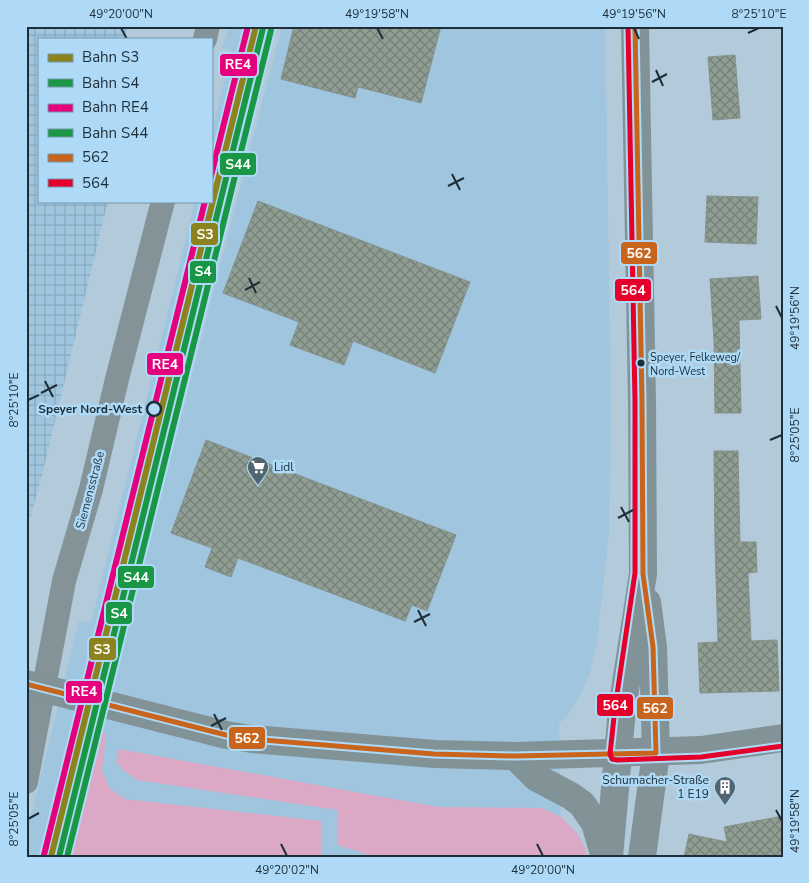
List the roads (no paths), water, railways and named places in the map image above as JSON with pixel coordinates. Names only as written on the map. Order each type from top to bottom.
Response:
[{"type":"main road","points":[[636,26],[643,574],[653,647],[656,753],[642,857]]},
{"type":"main road","points":[[607,857],[622,709],[643,574]]},
{"type":"main road","points":[[26,684],[226,735],[252,739],[434,754],[515,756],[656,753],[701,750],[783,738]]},
{"type":"main road","points":[[515,756],[537,778],[582,804],[595,823],[607,857]]},
{"type":"street","name":"Siemensstraße","points":[[26,782],[64,581],[91,489],[163,202]]},
{"type":"rail line","name":"RE4","points":[[212,172],[248,26]]},
{"type":"rail line","name":"S3","points":[[51,857],[256,26]]},
{"type":"rail line","name":"S4","points":[[59,857],[263,28]]},
{"type":"rail line","name":"S44","points":[[67,857],[271,30]]},
{"type":"rail line","name":"RE4","points":[[44,855],[205,202]]},
{"type":"place","name":"Speyer, Felkeweg/ Nord-West","points":[[641,363]]},
{"type":"place","name":"Speyer Nord-West","points":[[154,409]]},
{"type":"place","name":"Lidl","points":[[258,486]]},
{"type":"place","name":"Schumacher-Straße 1 E19","points":[[725,806]]}]
